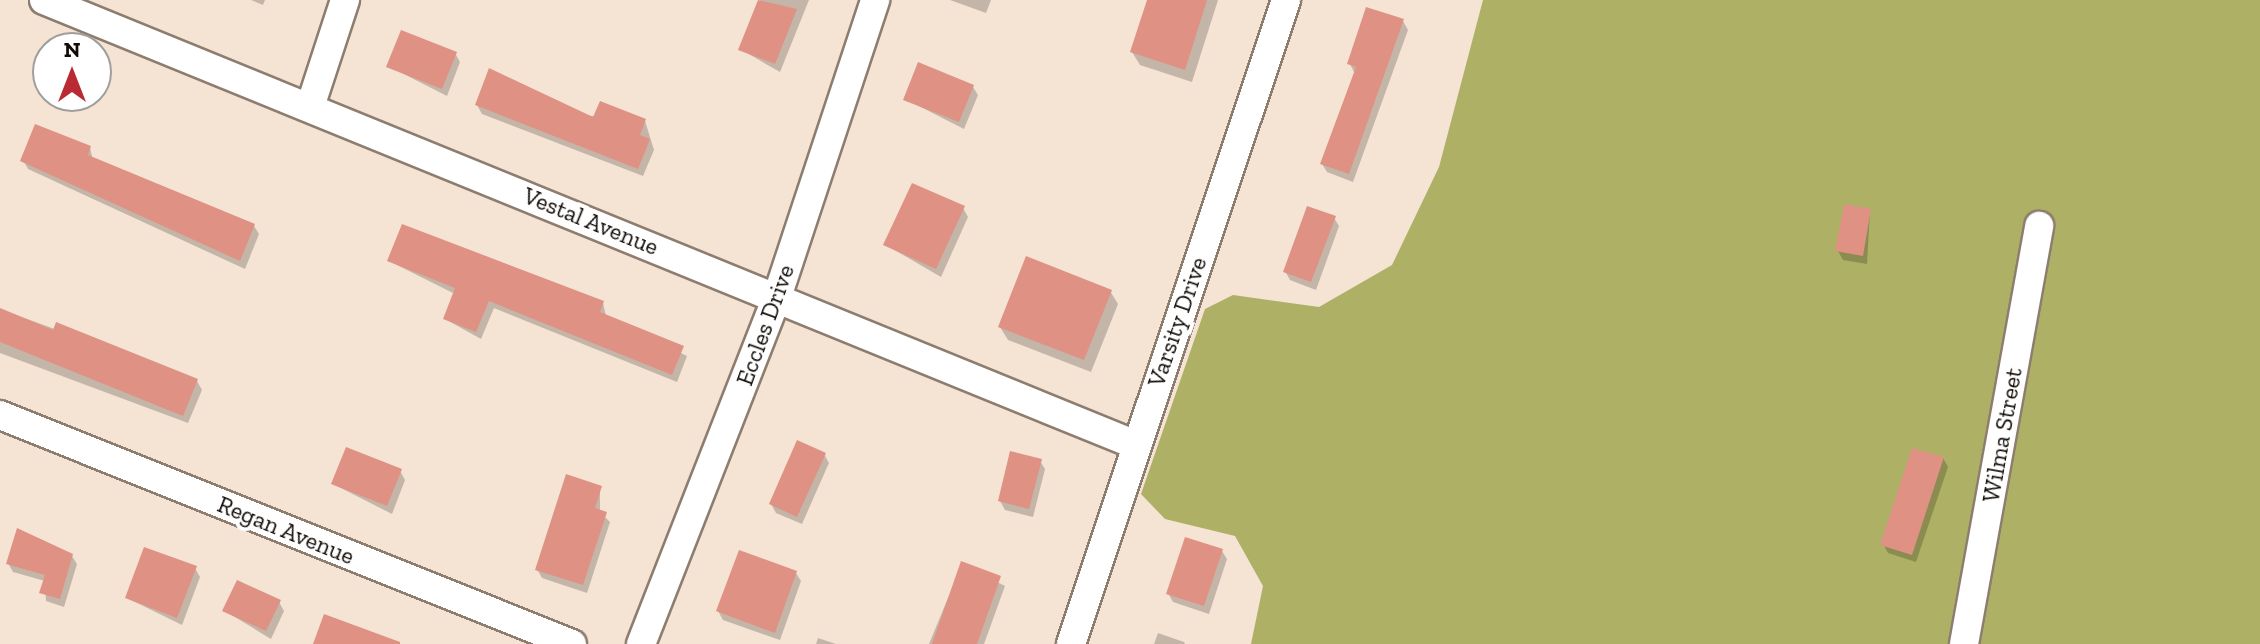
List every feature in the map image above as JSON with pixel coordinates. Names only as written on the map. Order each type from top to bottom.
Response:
[{"type":"street","name":"Vestal Avenue","points":[[44,0],[1136,445]]},
{"type":"street","points":[[310,107],[345,0]]},
{"type":"street","name":"Eccles Drive","points":[[641,644],[777,297],[875,0]]},
{"type":"street","name":"Varsity Drive","points":[[1071,644],[1286,0]]},
{"type":"street","name":"Wilma Street","points":[[1964,644],[2039,226]]},
{"type":"street","name":"Regan Avenue","points":[[0,415],[572,644]]},
{"type":"green space","points":[[1483,0],[2260,0],[2260,644],[1251,644],[1263,586],[1235,536],[1165,519],[1141,494],[1205,309],[1233,295],[1319,307],[1392,265],[1439,167]]},
{"type":"building","points":[[758,0],[797,9],[775,64],[738,50]]},
{"type":"building","points":[[1147,0],[1207,0],[1185,70],[1130,52]]},
{"type":"building","points":[[1366,7],[1404,19],[1349,174],[1320,164],[1356,67],[1347,64]]},
{"type":"building","points":[[401,30],[457,52],[442,89],[386,67]]},
{"type":"building","points":[[918,62],[974,85],[959,122],[903,100]]},
{"type":"building","points":[[489,68],[593,117],[600,101],[646,119],[640,135],[650,139],[638,169],[475,105]]},
{"type":"building","points":[[35,124],[91,146],[88,155],[255,224],[240,261],[20,161]]},
{"type":"building","points":[[912,183],[965,206],[936,269],[883,245]]},
{"type":"building","points":[[1844,204],[1871,209],[1863,256],[1835,251]]},
{"type":"building","points":[[1307,206],[1336,216],[1311,282],[1283,272]]},
{"type":"building","points":[[402,224],[604,301],[600,312],[684,346],[672,375],[489,301],[476,332],[443,319],[455,288],[387,261]]},
{"type":"building","points":[[1026,256],[1112,290],[1084,360],[998,327]]},
{"type":"building","points":[[0,308],[53,330],[56,322],[198,379],[183,416],[0,342]]},
{"type":"building","points":[[797,440],[826,453],[797,517],[769,504]]},
{"type":"building","points":[[346,447],[402,469],[387,506],[331,484]]},
{"type":"building","points":[[1912,448],[1944,457],[1912,555],[1880,545]]},
{"type":"building","points":[[1010,451],[1042,459],[1029,509],[998,501]]},
{"type":"building","points":[[566,474],[602,486],[595,508],[607,512],[583,585],[535,570]]},
{"type":"building","points":[[17,528],[73,554],[60,599],[39,593],[45,575],[6,564]]},
{"type":"building","points":[[1185,537],[1223,549],[1204,606],[1166,594]]},
{"type":"building","points":[[144,547],[197,566],[177,618],[125,598]]},
{"type":"building","points":[[739,550],[797,571],[775,633],[716,611]]},
{"type":"building","points":[[961,561],[1001,576],[977,644],[932,644]]},
{"type":"building","points":[[237,580],[281,600],[266,631],[222,611]]},
{"type":"building","points":[[324,614],[400,642],[400,644],[313,644]]}]
